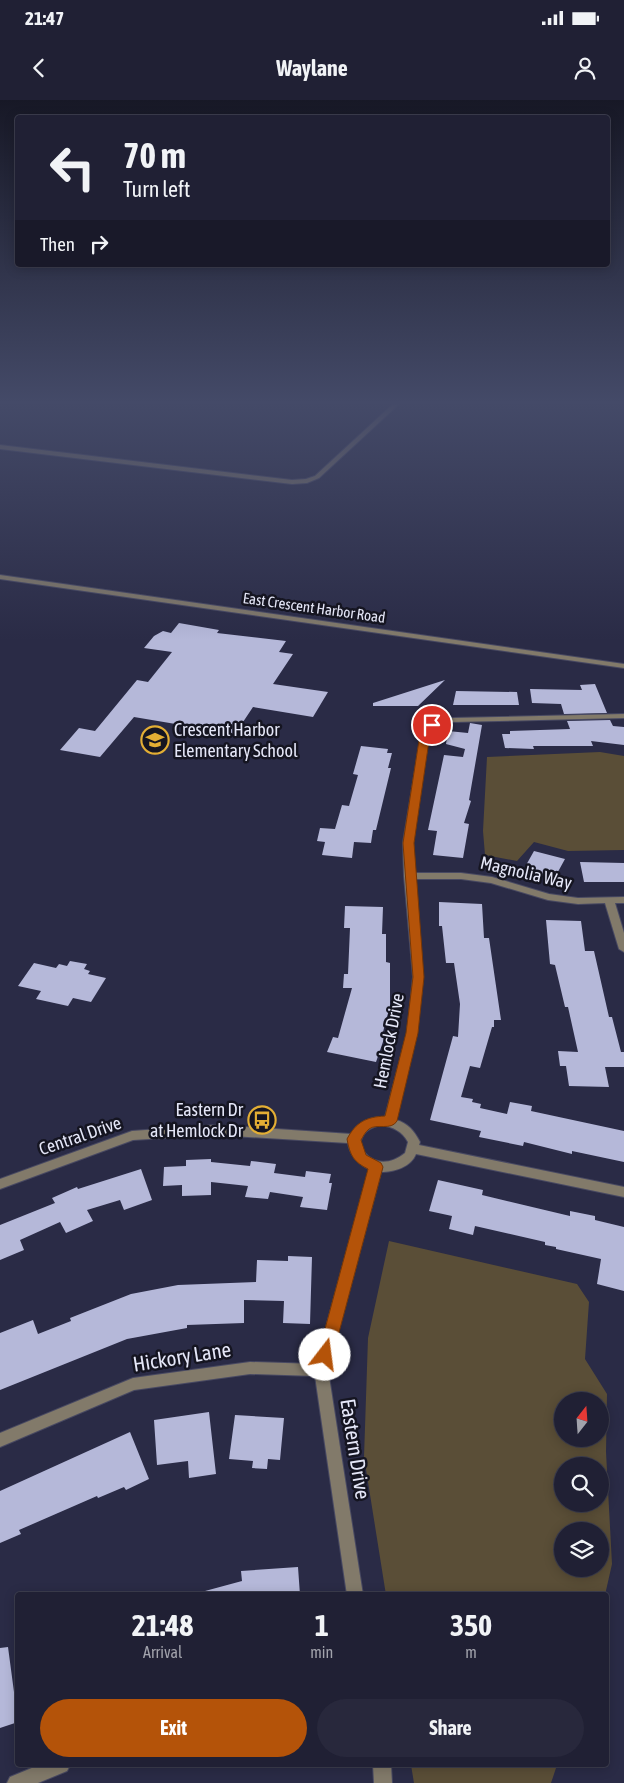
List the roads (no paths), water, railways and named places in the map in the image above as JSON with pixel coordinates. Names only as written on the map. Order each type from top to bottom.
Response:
[{"type":"street","name":"East Crescent Harbor Road","points":[[0,576],[624,666]]},
{"type":"street","points":[[409,876],[408,843],[421,756],[425,734],[432,725],[452,720],[624,716]]},
{"type":"street","name":"Magnolia Way","points":[[409,876],[461,876],[492,880],[548,897],[578,901],[624,900]]},
{"type":"street","name":"Hemlock Drive","points":[[390,1121],[412,1033],[418,977],[409,876]]},
{"type":"street","points":[[609,900],[624,949]]},
{"type":"street","points":[[390,1121],[406,1129],[414,1142],[414,1149],[404,1162],[396,1166],[376,1167],[361,1159],[356,1153],[354,1139],[363,1126],[371,1122],[390,1121]]},
{"type":"street","name":"Central Drive","points":[[0,1184],[132,1136],[215,1130],[354,1139]]},
{"type":"street","points":[[414,1149],[624,1192]]},
{"type":"street","name":"Eastern Drive","points":[[356,1592],[321,1370],[376,1167]]},
{"type":"street","name":"Hickory Lane","points":[[0,1440],[133,1384],[250,1368],[321,1370]]},
{"type":"street","points":[[16,1783],[56,1767]]},
{"type":"street","points":[[382,1767],[383,1783]]},
{"type":"place","name":"Crescent Harbor Elementary School","points":[[155,740]]},
{"type":"place","name":"Eastern Dr at Hemlock Dr","points":[[262,1120]]}]
